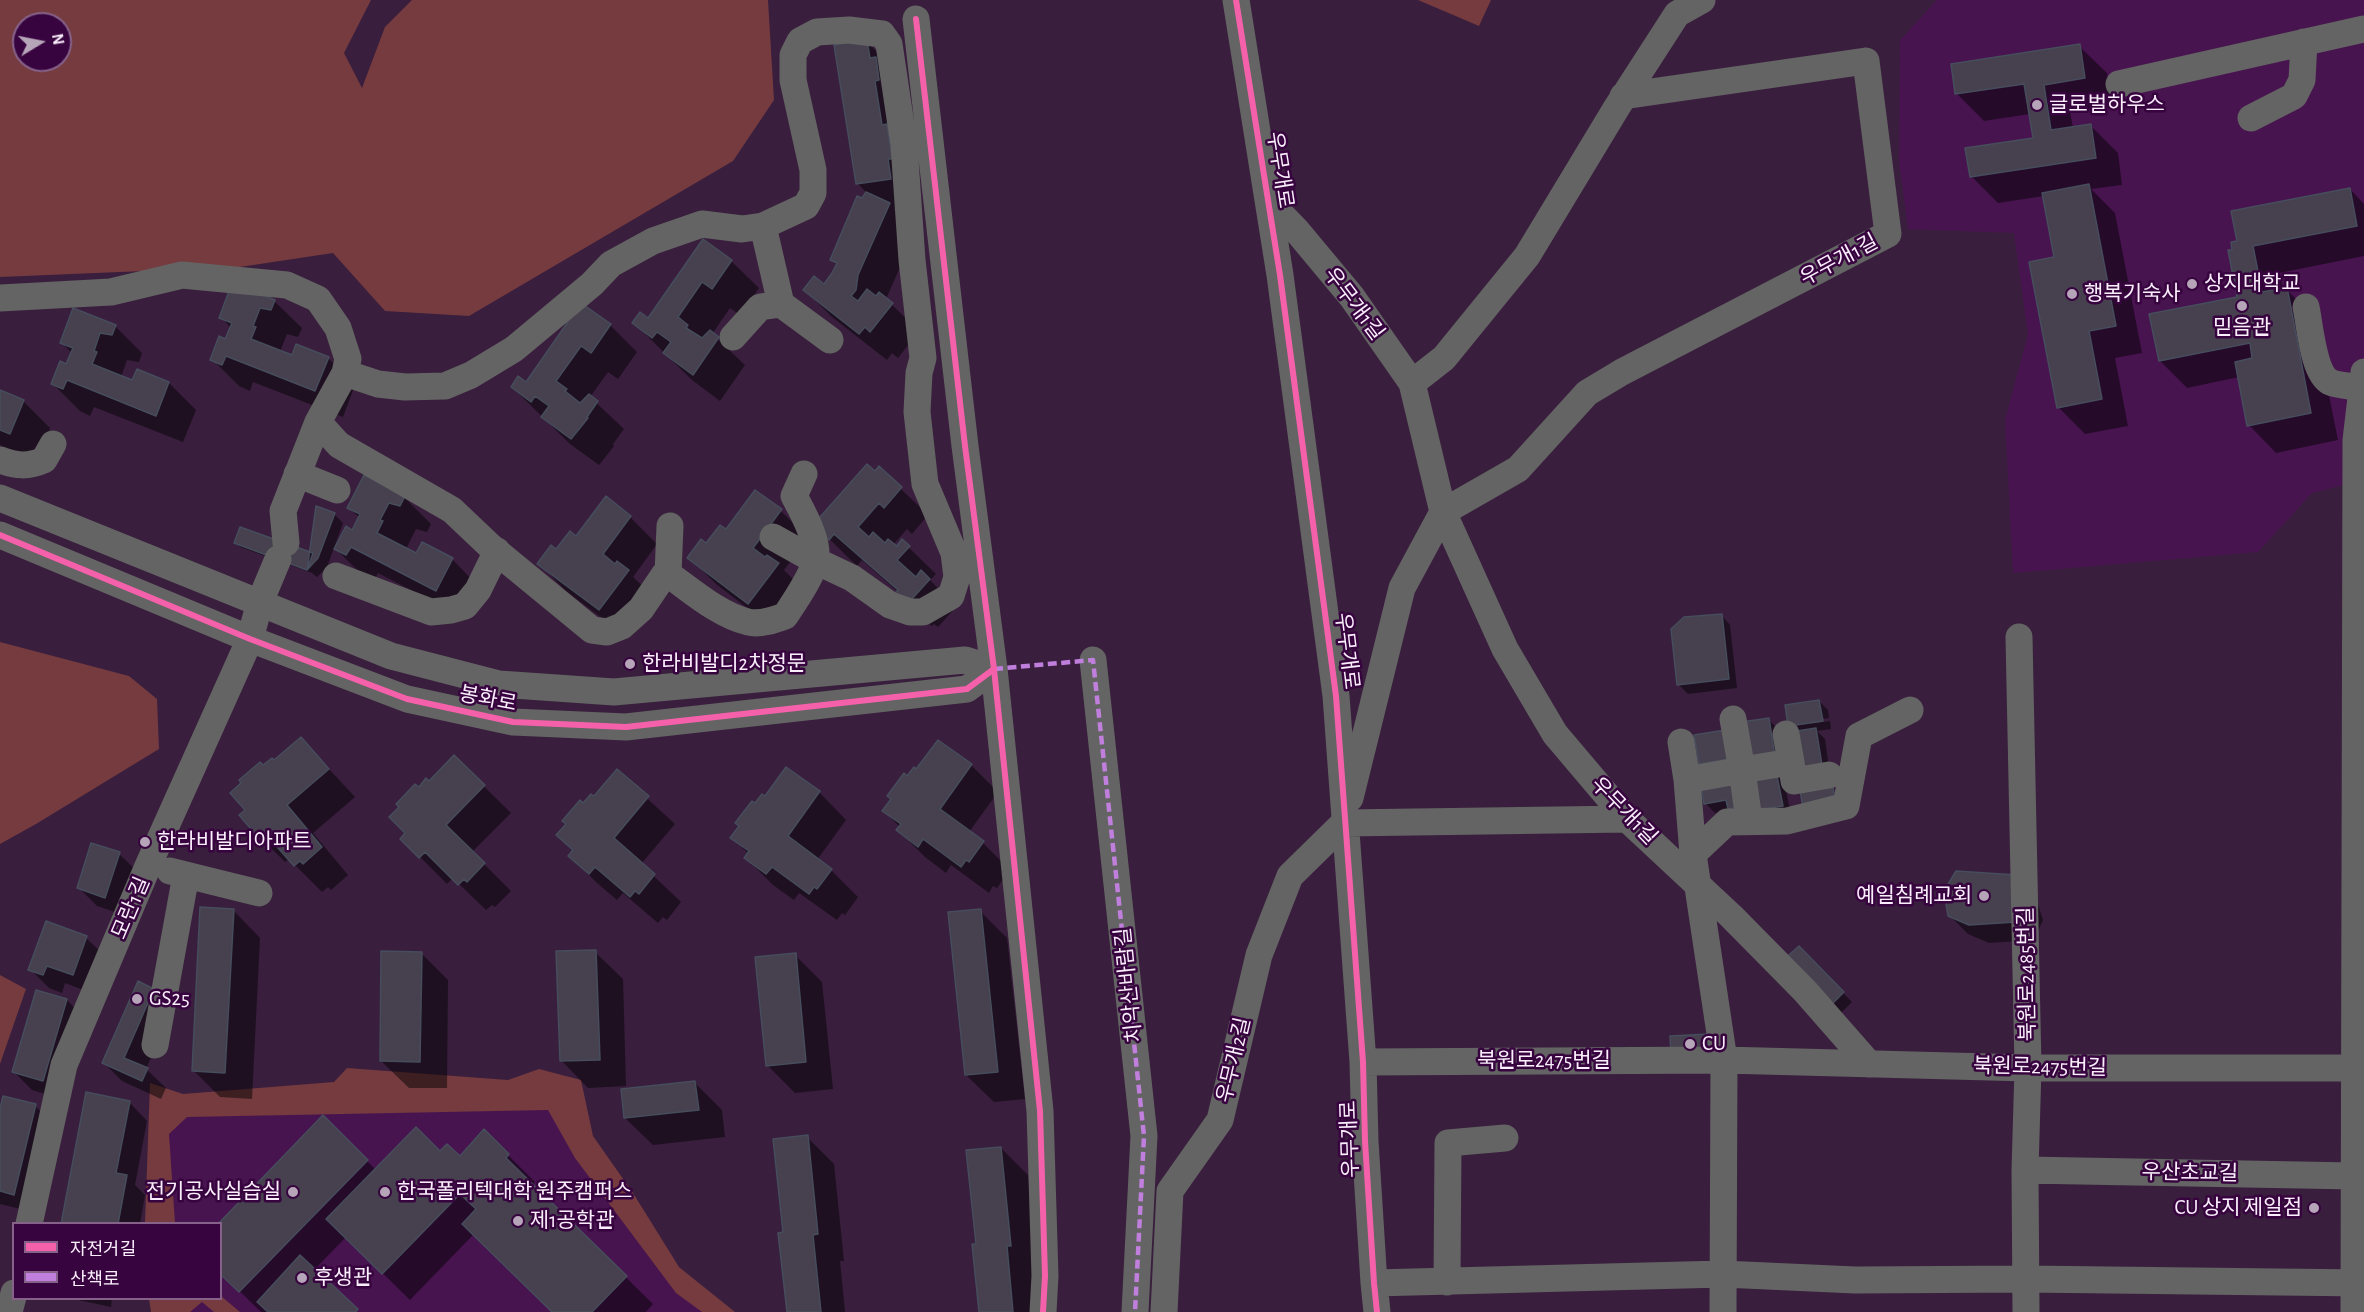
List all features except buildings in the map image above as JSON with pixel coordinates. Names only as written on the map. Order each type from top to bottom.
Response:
[{"type":"street","name":"우무개로","points":[[1236,0],[1269,202],[1336,696],[1364,1062],[1377,1312]]},
{"type":"street","points":[[1627,819],[1344,823],[1402,588],[1443,512],[1412,383],[1444,358],[1527,256],[1623,96],[1677,14],[1702,0]]},
{"type":"street","points":[[916,19],[965,446],[994,669],[1040,1111],[1045,1276],[1043,1312]]},
{"type":"street","points":[[2119,84],[2364,28]]},
{"type":"street","points":[[345,373],[378,384],[405,387],[445,386],[471,375],[514,349],[592,284],[611,264],[653,241],[702,224],[742,229],[763,226],[806,206],[813,193],[813,170],[794,80],[793,55],[800,41],[817,32],[837,30],[882,34],[889,44],[904,145],[912,260],[923,358],[919,373],[917,412],[925,484],[954,553],[957,577],[951,596],[923,612],[910,612],[890,605],[852,578],[773,537]]},
{"type":"street","points":[[2251,118],[2294,96],[2302,80],[2304,42]]},
{"type":"street","name":"우무개1길","points":[[1623,96],[1866,62],[1888,234],[1622,372],[1587,393],[1518,469],[1443,512],[1505,649],[1555,734],[1627,819],[1698,885],[1805,991],[1869,1064]]},
{"type":"street","name":"우무개1길","points":[[1269,202],[1298,231],[1352,297],[1412,383]]},
{"type":"street","points":[[763,226],[782,304],[830,340]]},
{"type":"street","points":[[0,298],[111,292],[182,274],[287,285],[318,299],[338,328],[348,359],[345,373],[318,422],[297,474],[337,490]]},
{"type":"street","points":[[733,337],[760,307],[782,304]]},
{"type":"street","points":[[2306,307],[2317,363],[2322,375],[2330,382],[2363,380],[2356,440],[2361,901],[2360,1068],[2355,1176],[2359,1283],[2354,1312]]},
{"type":"street","points":[[318,422],[339,445],[452,510],[497,552],[592,630],[607,632],[622,626],[641,609],[664,575],[668,574]]},
{"type":"street","points":[[0,460],[15,465],[34,465],[44,460],[53,444]]},
{"type":"street","name":"모란1길","points":[[29,1222],[64,1065],[148,866],[250,639],[260,602],[282,551],[283,511],[297,474]]},
{"type":"street","points":[[668,574],[719,609],[750,623],[768,622],[785,616],[816,561],[814,541],[808,521],[794,496],[804,474]]},
{"type":"street","name":"봉화로","points":[[0,498],[391,656],[499,684],[614,692],[965,660],[994,669]]},
{"type":"street","points":[[668,574],[670,526]]},
{"type":"street","name":"봉화로","points":[[0,535],[250,639],[407,699],[513,722],[626,726],[967,689],[994,669]]},
{"type":"street","points":[[336,576],[431,612],[451,610],[465,606],[478,590],[497,552]]},
{"type":"street","name":"북원로2485번길","points":[[2019,637],[2028,1068],[2025,1170],[2026,1312]]},
{"type":"street","name":"치악산바람길","points":[[1093,660],[1144,1136],[1135,1312]]},
{"type":"street","points":[[1693,854],[1727,822],[1787,821],[1846,806],[1858,736],[1910,710]]},
{"type":"street","points":[[1733,719],[1748,813]]},
{"type":"street","points":[[1786,734],[1794,782],[1829,775]]},
{"type":"street","points":[[1681,742],[1687,780],[1693,854],[1724,1060],[1723,1312]]},
{"type":"street","points":[[1687,780],[1791,762]]},
{"type":"street","name":"우무개2길","points":[[1164,1312],[1170,1191],[1220,1120],[1259,955],[1290,876],[1344,823]]},
{"type":"street","points":[[148,866],[259,893]]},
{"type":"street","points":[[155,1045],[186,874]]},
{"type":"street","name":"북원로2475번길","points":[[1364,1062],[1724,1060],[2028,1068],[2360,1068]]},
{"type":"street","points":[[1447,1282],[1448,1143],[1505,1138]]},
{"type":"street","name":"우산초교길","points":[[2025,1170],[2355,1176]]},
{"type":"street","points":[[1374,1283],[1723,1274],[1855,1280],[2026,1279],[2359,1283]]},
{"type":"shaded area","points":[[0,0],[371,0],[344,53],[362,88],[385,27],[412,0],[768,0],[774,100],[733,161],[469,316],[385,311],[333,253],[240,267],[0,277]]},
{"type":"shaded area","points":[[1418,0],[1491,0],[1479,26]]},
{"type":"shaded area","name":"상지대학교","points":[[1937,0],[2364,0],[2364,480],[2312,493],[2258,552],[2013,573],[2005,420],[2028,335],[2014,233],[1908,229],[1899,161],[1900,40]]},
{"type":"shaded area","points":[[0,642],[129,676],[157,699],[159,749],[0,844]]},
{"type":"shaded area","points":[[0,975],[26,989],[0,1064]]},
{"type":"shaded area","points":[[347,1068],[508,1080],[539,1069],[581,1080],[593,1136],[633,1193],[679,1267],[735,1312],[702,1312],[676,1293],[575,1158],[548,1110],[187,1117],[169,1134],[175,1222],[145,1222],[150,1083],[183,1094],[334,1082]]},
{"type":"shaded area","name":"한국폴리텍대학 원주캠퍼스","points":[[571,1086],[595,1160],[712,1312],[160,1312],[158,1300],[222,1300],[222,1222],[155,1222],[155,1109]]},
{"type":"shaded area","points":[[222,1297],[240,1312],[214,1312],[202,1302],[190,1312],[151,1312],[149,1300],[222,1300]]},
{"type":"marked path","points":[[994,669],[1093,660],[1144,1136],[1135,1312]]},
{"type":"cycle path","points":[[1236,0],[1280,275],[1336,696],[1363,1062],[1365,1141],[1377,1312]]},
{"type":"cycle path","points":[[916,19],[965,446],[994,669],[1040,1111],[1045,1276],[1043,1312]]},
{"type":"cycle path","points":[[0,535],[250,639],[407,699],[513,722],[626,727],[967,689],[994,669]]},
{"type":"place","name":"글로벌하우스","points":[[2037,105]]},
{"type":"place","name":"상지대학교","points":[[2192,284]]},
{"type":"place","name":"행복기숙사","points":[[2072,294]]},
{"type":"place","name":"믿음관","points":[[2242,306]]},
{"type":"place","name":"한라비발디2차정문","points":[[630,664]]},
{"type":"place","name":"한라비발디아파트","points":[[145,842]]},
{"type":"place","name":"예일침례교회","points":[[1984,896]]},
{"type":"place","name":"GS25","points":[[137,999]]},
{"type":"place","name":"CU","points":[[1690,1044]]},
{"type":"place","name":"전기공사실습실","points":[[293,1192]]},
{"type":"place","name":"한국폴리텍대학 원주캠퍼스","points":[[385,1192]]},
{"type":"place","name":"CU 상지 제일점","points":[[2314,1208]]},
{"type":"place","name":"제1공학관","points":[[518,1221]]},
{"type":"place","name":"후생관","points":[[302,1278]]}]
